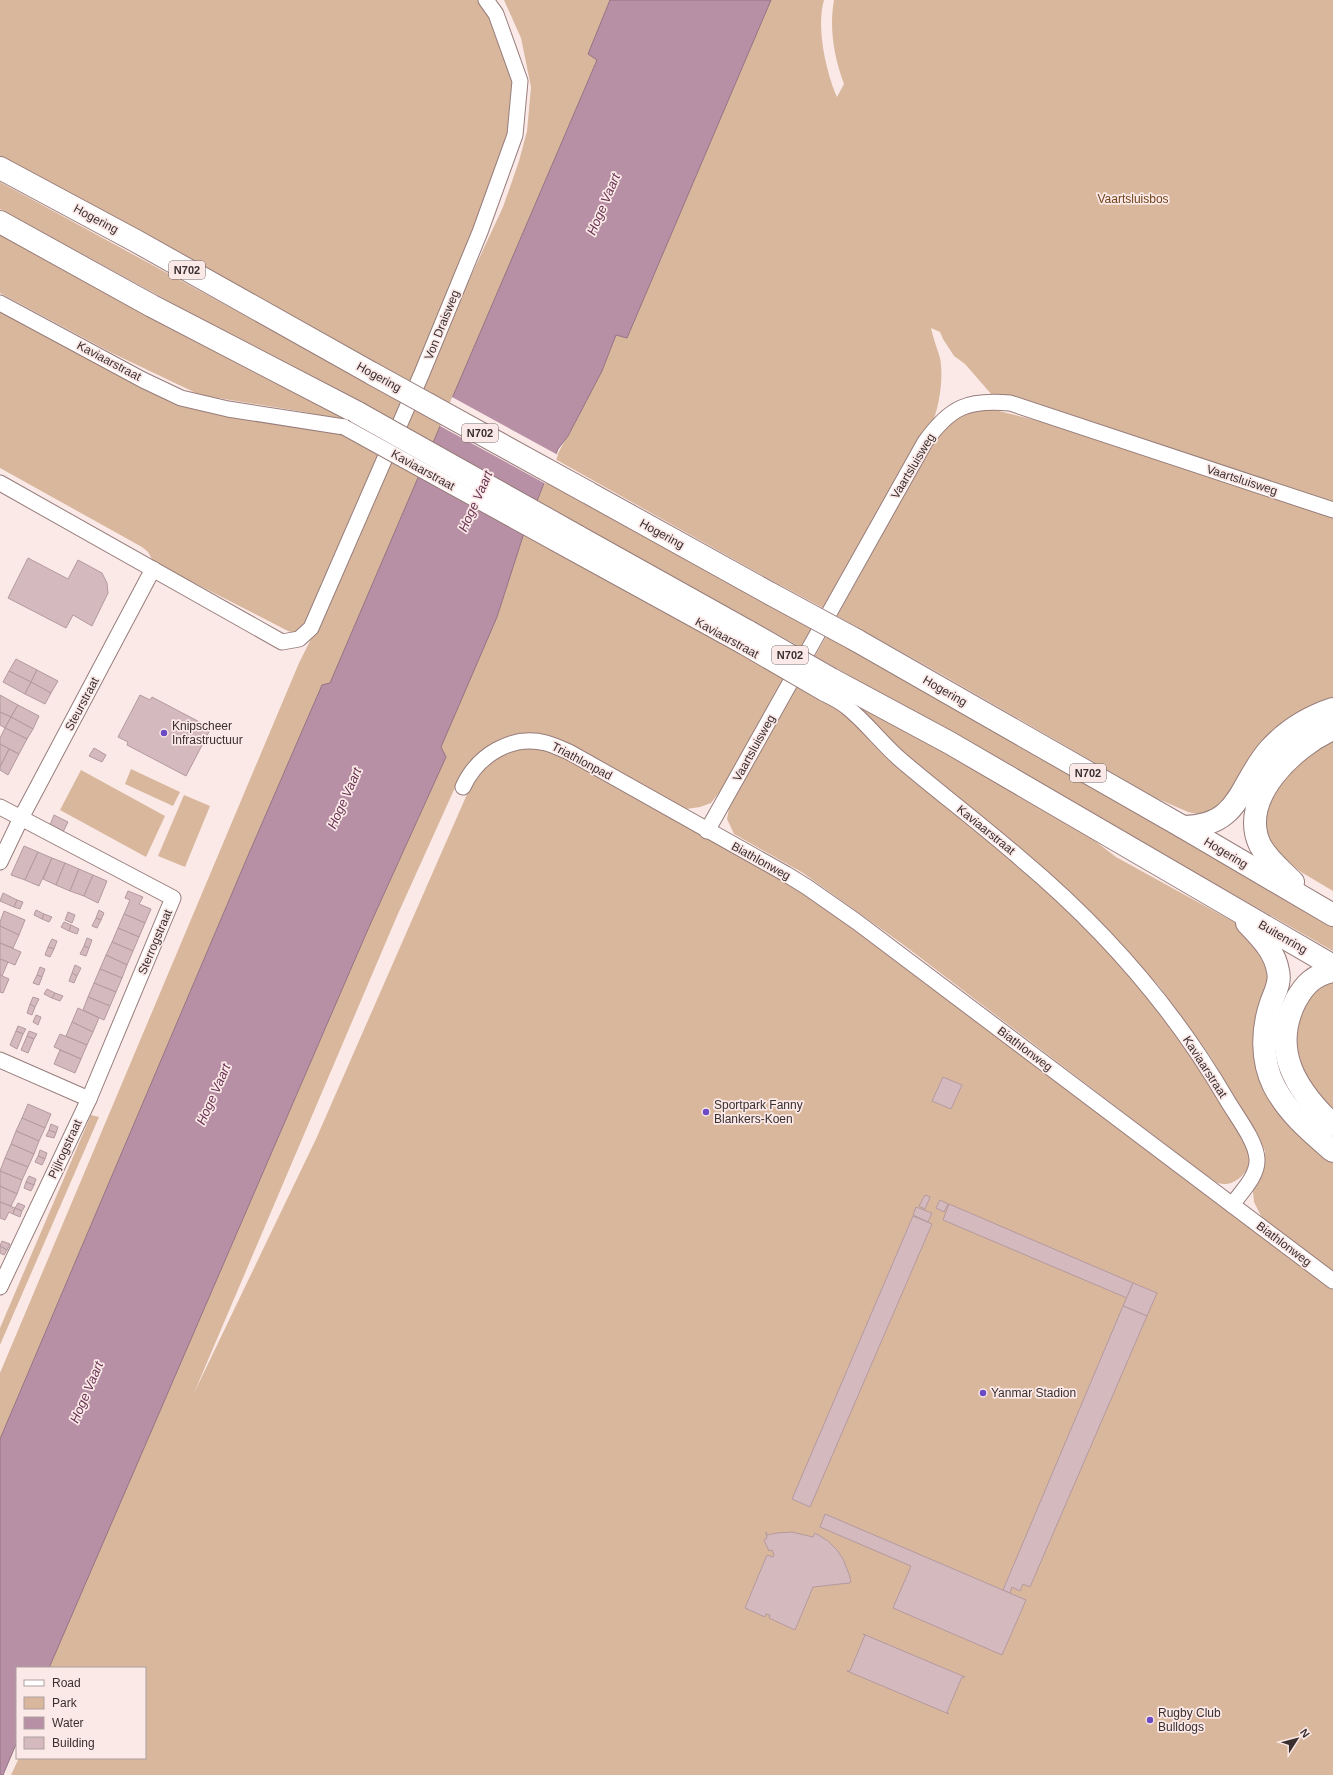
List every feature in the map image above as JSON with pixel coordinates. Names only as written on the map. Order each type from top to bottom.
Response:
[{"type":"highway","name":"Hogering","points":[[0,168],[136,240],[373,374],[856,640],[1327,911]]},
{"type":"highway","name":"N702","points":[[0,222],[827,686],[950,743],[1232,908]]},
{"type":"highway","points":[[1183,827],[1198,827],[1210,824],[1226,814],[1233,807],[1262,760],[1275,744],[1307,720],[1333,709]]},
{"type":"highway","points":[[1327,911],[1265,854],[1256,834],[1255,820],[1258,803],[1283,764],[1304,745],[1333,729]]},
{"type":"highway","points":[[1232,908],[1271,951],[1279,972],[1279,982],[1268,1012],[1264,1039],[1265,1055],[1273,1085],[1284,1102],[1301,1123],[1333,1151]]},
{"type":"highway","name":"Buitenring","points":[[1232,908],[1333,966]]},
{"type":"highway","points":[[1333,971],[1312,979],[1302,989],[1290,1013],[1286,1045],[1287,1057],[1296,1082],[1306,1096],[1333,1125]]},
{"type":"street","name":"Von Draisweg","points":[[153,569],[282,642],[300,639],[310,628],[422,374],[480,232],[515,135],[520,81],[496,14],[486,0]]},
{"type":"street","name":"Kaviaarstraat","points":[[0,303],[143,380],[181,398],[228,409],[351,420]]},
{"type":"street","name":"Vaartsluisweg","points":[[708,831],[925,442],[935,428],[953,412],[967,404],[979,402],[1010,403],[1333,510]]},
{"type":"street","points":[[0,484],[153,569]]},
{"type":"street","name":"Steurstraat","points":[[0,862],[21,818],[153,569]]},
{"type":"street","name":"Kaviaarstraat","points":[[827,686],[902,760],[1022,859],[1056,890],[1101,935],[1165,1009],[1223,1093],[1252,1143],[1256,1153],[1257,1162],[1254,1172],[1232,1205]]},
{"type":"street","name":"Triathlonpad","points":[[462,787],[474,768],[493,752],[507,745],[520,742],[543,742],[569,752],[708,831]]},
{"type":"street","points":[[0,807],[21,818]]},
{"type":"street","name":"Sterrogstraat","points":[[21,818],[173,898],[89,1099]]},
{"type":"street","name":"Biathlonweg","points":[[708,831],[802,884],[823,898],[1333,1281]]},
{"type":"street","points":[[0,1060],[89,1099]]},
{"type":"street","name":"Pijlrogstraat","points":[[0,1287],[89,1099]]},
{"type":"green space","points":[[0,0],[487,0],[512,70],[514,113],[508,144],[412,382],[0,161]]},
{"type":"green space","points":[[504,0],[610,0],[588,54],[597,60],[330,684],[322,685],[247,858],[0,1439],[0,1373],[299,663],[315,631],[442,338],[503,207],[519,161],[527,131],[531,87],[521,38]]},
{"type":"green space","name":"Vaartsluisbos","points":[[771,0],[824,0],[821,23],[823,49],[829,75],[837,97],[844,84],[833,43],[832,22],[834,0],[1333,0],[1333,503],[992,395],[965,364],[954,356],[940,332],[931,328],[940,358],[941,384],[936,411],[931,427],[825,609],[555,459],[602,371],[616,335],[627,338]]},
{"type":"green space","points":[[0,182],[404,402],[394,424],[0,209]]},
{"type":"green space","points":[[0,232],[182,333],[353,423],[304,412],[200,395],[110,352],[0,293]]},
{"type":"green space","points":[[0,308],[167,400],[234,416],[343,432],[381,454],[302,630],[294,633],[288,631],[169,570],[153,561],[148,552],[142,547],[0,468]]},
{"type":"green space","points":[[991,409],[1058,426],[1333,517],[1333,700],[1221,805],[1202,815],[1188,812],[1156,798],[837,616],[920,466],[943,429],[963,415],[975,410]]},
{"type":"green space","points":[[546,480],[814,628],[802,648],[537,501]]},
{"type":"green space","name":"Sportpark Fanny Blankers-Koen","points":[[524,533],[786,678],[724,786],[711,803],[700,807],[686,809],[568,744],[545,736],[531,735],[499,741],[485,748],[473,759],[458,781],[397,916],[194,1393],[316,1139],[475,776],[495,759],[512,751],[531,749],[558,755],[576,763],[802,891],[1333,1288],[1333,1775],[11,1775],[19,1759],[146,1759],[146,1667],[49,1667],[369,927],[446,757],[440,747],[497,617]]},
{"type":"green space","points":[[827,635],[1333,926],[1333,951],[815,656]]},
{"type":"green space","points":[[798,685],[842,709],[1064,904],[1154,1001],[1216,1090],[1250,1148],[1252,1162],[1238,1179],[1229,1184],[1224,1184],[1207,1176],[901,943],[803,873],[734,834],[727,819],[730,803]]},
{"type":"green space","points":[[844,696],[1030,798],[1082,831],[1116,857],[1234,922],[1253,938],[1270,968],[1257,1045],[1333,1159],[1333,1271],[1275,1229],[1261,1216],[1254,1202],[1253,1192],[1265,1161],[1265,1151],[1210,1056],[1159,986],[1067,891],[885,739]]},
{"type":"green space","points":[[1333,733],[1333,891],[1301,872],[1284,859],[1269,842],[1265,825],[1266,810],[1286,769]]},
{"type":"green space","points":[[131,769],[180,792],[173,806],[125,784]]},
{"type":"green space","points":[[81,770],[165,816],[146,857],[60,810]]},
{"type":"green space","points":[[184,795],[210,806],[185,867],[158,856]]},
{"type":"green space","points":[[1333,979],[1333,1116],[1311,1093],[1291,1046],[1309,993]]},
{"type":"green space","points":[[91,1115],[99,1117],[0,1345],[0,1328]]},
{"type":"water","name":"Hoge Vaart","points":[[610,0],[771,0],[627,338],[616,335],[602,371],[568,436],[558,449],[524,533],[497,617],[441,747],[446,757],[369,927],[49,1667],[16,1667],[16,1744],[3,1775],[0,1775],[0,1439],[247,858],[322,685],[330,683],[597,60],[588,54]]},
{"type":"pier","points":[[452,397],[558,455],[546,484],[440,426]]},
{"type":"building","points":[[28,558],[68,579],[78,560],[102,573],[107,583],[108,593],[92,626],[73,615],[66,628],[8,598]]},
{"type":"building","points":[[16,659],[37,670],[31,682],[9,671]]},
{"type":"building","points":[[37,670],[58,681],[51,693],[31,682]]},
{"type":"building","points":[[9,671],[31,682],[25,694],[3,682]]},
{"type":"building","points":[[31,682],[51,693],[45,704],[25,694]]},
{"type":"building","points":[[0,695],[18,705],[11,717],[0,712]]},
{"type":"building","points":[[140,695],[150,700],[152,697],[211,728],[186,776],[127,745],[128,742],[118,737]]},
{"type":"building","points":[[18,705],[39,716],[33,729],[11,717]]},
{"type":"building","points":[[0,712],[11,717],[5,728],[0,725]]},
{"type":"building","points":[[11,717],[33,729],[27,739],[5,728]]},
{"type":"building","points":[[5,728],[27,739],[19,754],[0,744],[0,738]]},
{"type":"building","points":[[0,744],[9,749],[0,767]]},
{"type":"building","points":[[94,748],[106,755],[102,762],[89,756]]},
{"type":"building","points":[[9,749],[19,754],[8,775],[0,770],[0,767]]},
{"type":"building","points":[[54,815],[68,822],[63,832],[50,825]]},
{"type":"building","points":[[24,846],[38,852],[25,880],[11,875]]},
{"type":"building","points":[[38,852],[52,858],[39,886],[25,880]]},
{"type":"building","points":[[52,858],[65,863],[56,885],[43,879]]},
{"type":"building","points":[[65,863],[79,869],[70,891],[56,885]]},
{"type":"building","points":[[79,869],[93,875],[84,896],[70,891]]},
{"type":"building","points":[[93,875],[107,881],[98,903],[84,896]]},
{"type":"building","points":[[128,891],[143,897],[139,904],[151,909],[145,923],[124,914],[130,900],[125,898]]},
{"type":"building","points":[[3,893],[17,900],[14,907],[0,901]]},
{"type":"building","points":[[17,900],[23,902],[20,909],[14,907]]},
{"type":"building","points":[[36,910],[44,914],[42,919],[34,915]]},
{"type":"building","points":[[99,910],[104,913],[101,920],[96,918]]},
{"type":"building","points":[[4,911],[25,920],[19,935],[0,926]]},
{"type":"building","points":[[68,912],[75,915],[72,923],[65,920]]},
{"type":"building","points":[[44,914],[52,917],[49,922],[42,919]]},
{"type":"building","points":[[124,914],[145,923],[139,937],[118,928]]},
{"type":"building","points":[[96,918],[101,920],[97,928],[92,926]]},
{"type":"building","points":[[64,922],[71,925],[69,931],[61,927]]},
{"type":"building","points":[[71,925],[79,929],[77,934],[69,931]]},
{"type":"building","points":[[0,926],[19,935],[13,948],[0,943]]},
{"type":"building","points":[[118,928],[139,937],[133,951],[112,942]]},
{"type":"building","points":[[87,938],[92,940],[89,948],[84,946]]},
{"type":"building","points":[[52,939],[57,941],[54,949],[48,947]]},
{"type":"building","points":[[112,942],[133,951],[127,965],[106,955]]},
{"type":"building","points":[[0,943],[21,952],[15,965],[0,959]]},
{"type":"building","points":[[84,946],[89,948],[86,956],[80,954]]},
{"type":"building","points":[[48,947],[54,949],[50,957],[45,955]]},
{"type":"building","points":[[106,955],[127,965],[122,978],[100,969]]},
{"type":"building","points":[[0,959],[8,962],[2,976],[0,975]]},
{"type":"building","points":[[75,965],[81,968],[77,976],[72,973]]},
{"type":"building","points":[[40,967],[45,969],[42,977],[37,975]]},
{"type":"building","points":[[100,969],[122,978],[116,992],[94,983]]},
{"type":"building","points":[[72,973],[77,976],[74,983],[69,981]]},
{"type":"building","points":[[0,975],[9,979],[3,993],[0,992]]},
{"type":"building","points":[[37,975],[42,977],[39,985],[33,983]]},
{"type":"building","points":[[94,983],[116,992],[110,1006],[88,997]]},
{"type":"building","points":[[47,989],[55,993],[52,998],[44,994]]},
{"type":"building","points":[[55,993],[63,996],[60,1001],[52,998]]},
{"type":"building","points":[[33,997],[39,999],[35,1007],[30,1004]]},
{"type":"building","points":[[88,997],[110,1006],[104,1020],[83,1010]]},
{"type":"building","points":[[30,1004],[35,1007],[32,1015],[27,1013]]},
{"type":"building","points":[[78,1008],[99,1018],[93,1032],[72,1022]]},
{"type":"building","points":[[36,1015],[41,1017],[38,1025],[33,1022]]},
{"type":"building","points":[[72,1022],[93,1032],[87,1045],[66,1036]]},
{"type":"building","points":[[18,1026],[26,1029],[23,1034],[16,1031]]},
{"type":"building","points":[[16,1031],[23,1034],[17,1049],[10,1045]]},
{"type":"building","points":[[29,1031],[37,1034],[34,1039],[27,1036]]},
{"type":"building","points":[[60,1034],[87,1045],[81,1059],[54,1047]]},
{"type":"building","points":[[27,1036],[34,1039],[28,1053],[21,1050]]},
{"type":"building","points":[[60,1050],[81,1059],[75,1073],[54,1064]]},
{"type":"building","points":[[943,1077],[962,1085],[951,1109],[932,1101]]},
{"type":"building","points":[[28,1104],[51,1114],[45,1128],[22,1118]]},
{"type":"building","points":[[22,1118],[45,1128],[39,1141],[16,1131]]},
{"type":"building","points":[[51,1124],[58,1127],[56,1133],[49,1130]]},
{"type":"building","points":[[49,1130],[56,1133],[54,1138],[46,1136]]},
{"type":"building","points":[[16,1131],[39,1141],[34,1154],[11,1144]]},
{"type":"building","points":[[11,1144],[34,1154],[28,1167],[5,1158]]},
{"type":"building","points":[[40,1150],[47,1153],[45,1159],[38,1156]]},
{"type":"building","points":[[38,1156],[45,1159],[42,1165],[35,1162]]},
{"type":"building","points":[[5,1158],[28,1167],[22,1180],[0,1171]]},
{"type":"building","points":[[0,1171],[22,1180],[17,1194],[0,1186]]},
{"type":"building","points":[[29,1176],[36,1179],[34,1185],[26,1182]]},
{"type":"building","points":[[26,1182],[34,1185],[31,1191],[24,1188]]},
{"type":"building","points":[[0,1186],[17,1194],[11,1206],[0,1202]]},
{"type":"building","points":[[925,1195],[930,1197],[925,1209],[919,1206]]},
{"type":"building","points":[[940,1200],[948,1204],[944,1212],[936,1208]]},
{"type":"building","points":[[0,1202],[15,1208],[13,1214],[9,1212],[5,1220],[0,1218]]},
{"type":"building","points":[[18,1203],[25,1206],[22,1211],[15,1208]]},
{"type":"building","points":[[949,1204],[1133,1283],[1127,1298],[943,1220]]},
{"type":"building","points":[[916,1207],[932,1213],[928,1222],[913,1215]]},
{"type":"building","points":[[15,1208],[22,1211],[20,1217],[13,1214]]},
{"type":"building","points":[[913,1216],[932,1224],[810,1507],[792,1499]]},
{"type":"building","points":[[2,1241],[10,1244],[7,1250],[0,1246]]},
{"type":"building","points":[[0,1246],[7,1250],[4,1255],[0,1253]]},
{"type":"building","points":[[1133,1283],[1157,1293],[1147,1316],[1123,1306]]},
{"type":"building","points":[[1123,1306],[1147,1316],[1030,1587],[1023,1584],[1020,1591],[1012,1587],[1010,1593],[1003,1590]]},
{"type":"building","points":[[825,1514],[1026,1600],[1002,1655],[893,1608],[911,1566],[820,1527]]},
{"type":"building","points":[[766,1532],[767,1535],[792,1532],[813,1537],[815,1533],[828,1541],[837,1550],[843,1559],[849,1574],[851,1582],[849,1583],[813,1587],[795,1630],[769,1618],[770,1615],[766,1614],[765,1617],[745,1608],[767,1555],[773,1557],[774,1554],[772,1550],[769,1551],[764,1540],[767,1538]]},
{"type":"building","points":[[863,1634],[965,1677],[962,1677],[947,1712],[949,1714],[847,1671],[850,1671],[865,1635]]},
{"type":"place","name":"Knipscheer Infrastructuur","points":[[164,733]]},
{"type":"place","name":"Sportpark Fanny Blankers-Koen","points":[[706,1112]]},
{"type":"place","name":"Yanmar Stadion","points":[[983,1393]]},
{"type":"place","name":"Rugby Club Bulldogs","points":[[1150,1720]]}]
